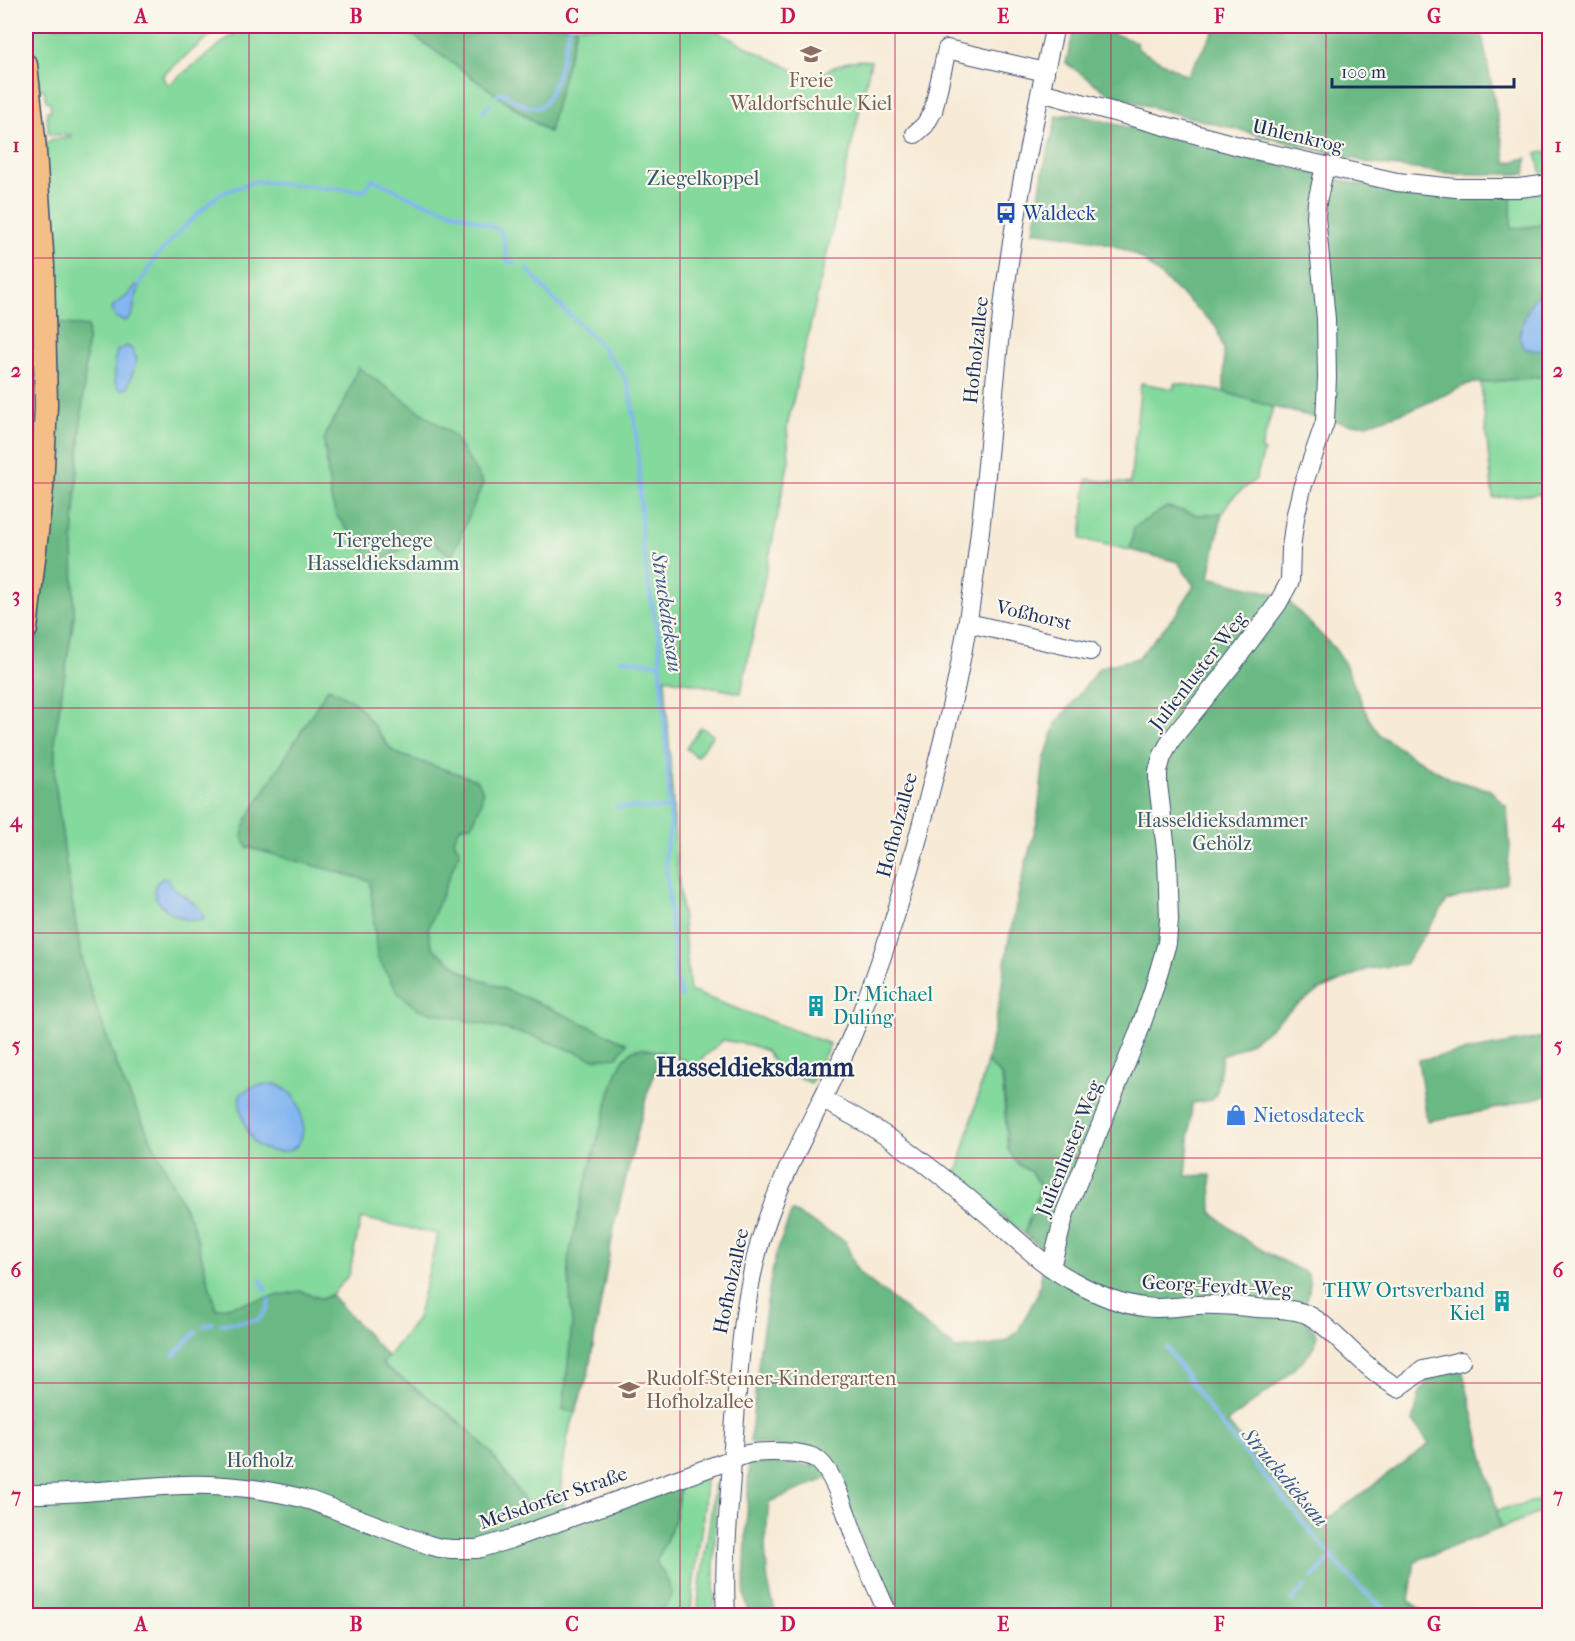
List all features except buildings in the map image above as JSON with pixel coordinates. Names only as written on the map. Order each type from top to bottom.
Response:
[{"type":"main road","points":[[26,65],[31,171],[43,266],[46,405],[42,488],[26,629]]},
{"type":"street","name":"Hofholzallee","points":[[726,1616],[724,1560],[735,1404],[745,1312],[758,1251],[774,1203],[851,1038],[883,956],[899,906],[948,720],[968,623],[979,545],[1000,331],[1016,213],[1055,26]]},
{"type":"street","points":[[915,134],[925,125],[933,111],[947,49],[1045,72]]},
{"type":"street","name":"Uhlenkrog","points":[[1041,92],[1246,148],[1397,182],[1456,188],[1519,188],[1550,184]]},
{"type":"street","name":"Julienluster Weg","points":[[1050,1267],[1065,1213],[1138,1034],[1167,943],[1168,868],[1158,783],[1158,771],[1162,757],[1171,740],[1285,594],[1290,581],[1295,518],[1302,488],[1325,422],[1326,319],[1316,217],[1325,166]]},
{"type":"street","name":"Voßhorst","points":[[968,623],[1090,651]]},
{"type":"street","name":"Georg-Feydt-Weg","points":[[822,1100],[847,1112],[893,1140],[974,1203],[1050,1267],[1070,1280],[1104,1296],[1122,1303],[1144,1307],[1175,1308],[1218,1305],[1306,1314],[1327,1328],[1375,1372],[1398,1388],[1423,1370],[1461,1361]]},
{"type":"street","name":"Melsdorfer Straße","points":[[26,1494],[86,1493],[185,1485],[258,1490],[312,1501],[429,1545],[452,1549],[477,1549],[511,1539],[732,1459],[758,1452],[806,1455],[819,1460],[831,1476],[889,1616]]},
{"type":"green space","name":"Tiergehege Hasseldieksdamm","points":[[28,26],[221,26],[162,76],[168,85],[244,26],[388,26],[406,30],[548,132],[577,26],[707,26],[812,79],[847,62],[871,61],[787,427],[789,460],[741,693],[665,678],[676,854],[690,991],[830,1044],[811,1083],[779,1069],[766,1051],[751,1045],[723,1040],[695,1065],[662,1052],[647,1094],[615,1221],[588,1374],[568,1435],[561,1479],[562,1498],[531,1510],[479,1440],[439,1405],[382,1364],[417,1319],[438,1234],[361,1218],[349,1275],[331,1295],[322,1299],[300,1291],[216,1310],[193,1225],[123,1082],[91,993],[81,956],[55,782],[55,735],[74,616],[73,537],[88,328],[51,322],[45,143],[53,139],[70,138],[71,135],[50,135],[48,132],[47,111],[51,111],[50,102],[46,101],[44,89],[40,90]]},
{"type":"green space","points":[[388,26],[577,26],[549,132],[406,30]]},
{"type":"green space","points":[[1075,26],[1093,26],[1136,42],[1138,49],[1187,76],[1217,26],[1474,26],[1476,35],[1482,34],[1506,163],[1527,158],[1525,174],[1457,174],[1373,164],[1161,110],[1108,93],[1066,63]]},
{"type":"green space","points":[[1074,114],[1357,184],[1434,194],[1511,196],[1511,229],[1549,224],[1549,286],[1542,289],[1545,349],[1549,346],[1549,376],[1468,384],[1416,408],[1367,424],[1351,424],[1313,417],[1224,392],[1224,349],[1216,326],[1142,259],[1103,242],[1034,231],[1043,172],[1057,116]]},
{"type":"green space","points":[[1549,151],[1549,172],[1541,173],[1536,154]]},
{"type":"green space","points":[[1549,191],[1549,224],[1511,229],[1511,196]]},
{"type":"green space","name":"Hofholz","points":[[51,322],[88,327],[73,537],[74,616],[55,735],[55,782],[81,956],[91,993],[123,1082],[193,1225],[216,1309],[300,1291],[322,1299],[331,1295],[388,1357],[382,1364],[441,1407],[468,1430],[490,1452],[531,1510],[562,1498],[569,1521],[681,1483],[673,1525],[656,1562],[668,1581],[672,1597],[658,1615],[26,1615],[26,765],[34,726],[26,724],[26,720],[37,625]]},
{"type":"green space","points":[[358,367],[453,435],[483,483],[452,556],[425,537],[383,559],[368,556],[336,515],[331,499],[324,441],[328,429],[345,401]]},
{"type":"green space","points":[[1549,376],[1549,493],[1493,498],[1481,383]]},
{"type":"green space","points":[[1141,383],[1174,389],[1175,383],[1224,392],[1273,407],[1256,479],[1232,498],[1222,513],[1198,515],[1167,507],[1135,527],[1130,550],[1081,539],[1087,479],[1130,484]]},
{"type":"green space","name":"Hasseldieksdammer Gehölz","points":[[1167,507],[1198,515],[1222,513],[1209,577],[1283,596],[1335,649],[1345,664],[1369,719],[1380,735],[1453,780],[1490,790],[1507,807],[1510,847],[1506,883],[1447,901],[1405,964],[1368,969],[1320,990],[1295,1006],[1263,1034],[1222,1056],[1217,1093],[1212,1100],[1192,1103],[1186,1176],[1211,1175],[1212,1213],[1238,1235],[1308,1274],[1308,1297],[1301,1308],[1309,1325],[1317,1334],[1315,1346],[1274,1387],[1227,1422],[1315,1528],[1429,1444],[1413,1421],[1420,1392],[1428,1380],[1462,1369],[1501,1528],[1415,1561],[1409,1601],[1429,1615],[897,1615],[833,1476],[769,1502],[765,1547],[768,1583],[776,1615],[748,1616],[744,1588],[749,1464],[789,1462],[813,1467],[807,1452],[750,1442],[770,1283],[776,1254],[792,1211],[845,1241],[858,1272],[956,1349],[990,1346],[1007,1341],[1018,1331],[1038,1293],[1046,1252],[1024,1234],[1041,1186],[1031,1172],[1018,1164],[1008,1150],[1003,1077],[987,1062],[1008,944],[1037,822],[1044,760],[1056,724],[1100,667],[1138,658],[1177,613],[1194,586],[1178,562],[1130,550],[1134,527]]},
{"type":"green space","points":[[328,688],[347,697],[357,705],[395,753],[474,779],[482,788],[482,801],[472,825],[461,826],[454,839],[460,850],[428,929],[433,948],[465,973],[627,1043],[617,1057],[594,1059],[533,1036],[418,1009],[399,994],[377,957],[370,881],[247,847],[242,836],[247,819]]},
{"type":"green space","points":[[701,727],[713,735],[697,757],[686,748]]},
{"type":"green space","points":[[1549,1036],[1549,1095],[1485,1111],[1427,1121],[1418,1060]]},
{"type":"green space","points":[[642,1048],[663,1052],[647,1094],[615,1221],[588,1374],[575,1412],[563,1410],[572,1325],[568,1260],[583,1193],[618,1070],[633,1050]]},
{"type":"green space","points":[[987,1062],[1002,1077],[1008,1150],[1018,1164],[1031,1172],[1041,1186],[1024,1234],[956,1178]]},
{"type":"green space","points":[[705,1479],[691,1615],[658,1615],[672,1597],[656,1562],[673,1525],[681,1483]]},
{"type":"green space","points":[[713,1484],[716,1485],[715,1615],[698,1615],[700,1582],[711,1517]]},
{"type":"green space","points":[[1549,1498],[1549,1509],[1501,1528],[1497,1510]]},
{"type":"water","points":[[139,285],[130,317],[125,321],[116,318],[112,310],[113,306]]},
{"type":"water","points":[[1549,286],[1549,346],[1536,351],[1530,350],[1523,347],[1519,336],[1521,329],[1533,300],[1537,294]]},
{"type":"water","points":[[127,346],[132,349],[137,359],[128,387],[121,390],[115,383],[115,359],[117,351]]},
{"type":"water","points":[[163,878],[167,879],[176,890],[198,908],[204,919],[183,919],[161,904],[154,891],[156,884]]},
{"type":"water","points":[[275,1084],[289,1092],[295,1099],[300,1108],[303,1131],[296,1146],[278,1152],[259,1147],[251,1138],[243,1120],[240,1095],[256,1086]]},
{"type":"waterway","points":[[497,96],[501,93],[505,94],[521,104],[534,108],[544,103],[554,84],[570,26]]},
{"type":"waterway","points":[[483,112],[490,104]]},
{"type":"waterway","name":"Struckdieksau","points":[[139,285],[156,257],[218,195],[255,181],[364,191],[372,179],[417,200],[502,231],[508,262],[515,263]]},
{"type":"waterway","name":"Struckdieksau","points":[[527,268],[553,299],[597,341],[623,374],[629,388],[636,429],[642,540],[659,638],[671,824],[665,854],[676,979],[681,997]]},
{"type":"waterway","points":[[621,659],[661,664]]},
{"type":"waterway","points":[[616,807],[670,809]]},
{"type":"waterway","points":[[261,1279],[266,1291]]},
{"type":"waterway","points":[[221,1324],[258,1320],[268,1308],[269,1300]]},
{"type":"waterway","points":[[204,1326],[212,1323]]},
{"type":"waterway","points":[[174,1355],[196,1332]]},
{"type":"waterway","name":"Struckdieksau","points":[[1167,1348],[1213,1414],[1311,1532],[1352,1580],[1392,1616]]},
{"type":"waterway","points":[[1312,1578],[1332,1557]]},
{"type":"waterway","points":[[1292,1601],[1305,1586]]},
{"type":"place","name":"Freie Waldorfschule Kiel","points":[[811,54]]},
{"type":"place","name":"Waldeck","points":[[1006,213]]},
{"type":"place","name":"Dr. Michael Duling","points":[[816,1006]]},
{"type":"place","name":"Nietosdateck","points":[[1236,1115]]},
{"type":"place","name":"THW Ortsverband Kiel","points":[[1502,1301]]},
{"type":"place","name":"Rudolf-Steiner-Kindergarten Hofholzallee","points":[[629,1390]]},
{"type":"district","name":"Hasseldieksdamm","points":[[755,1067]]},
{"type":"park label","name":"Ziegelkoppel","points":[[703,178]]}]
